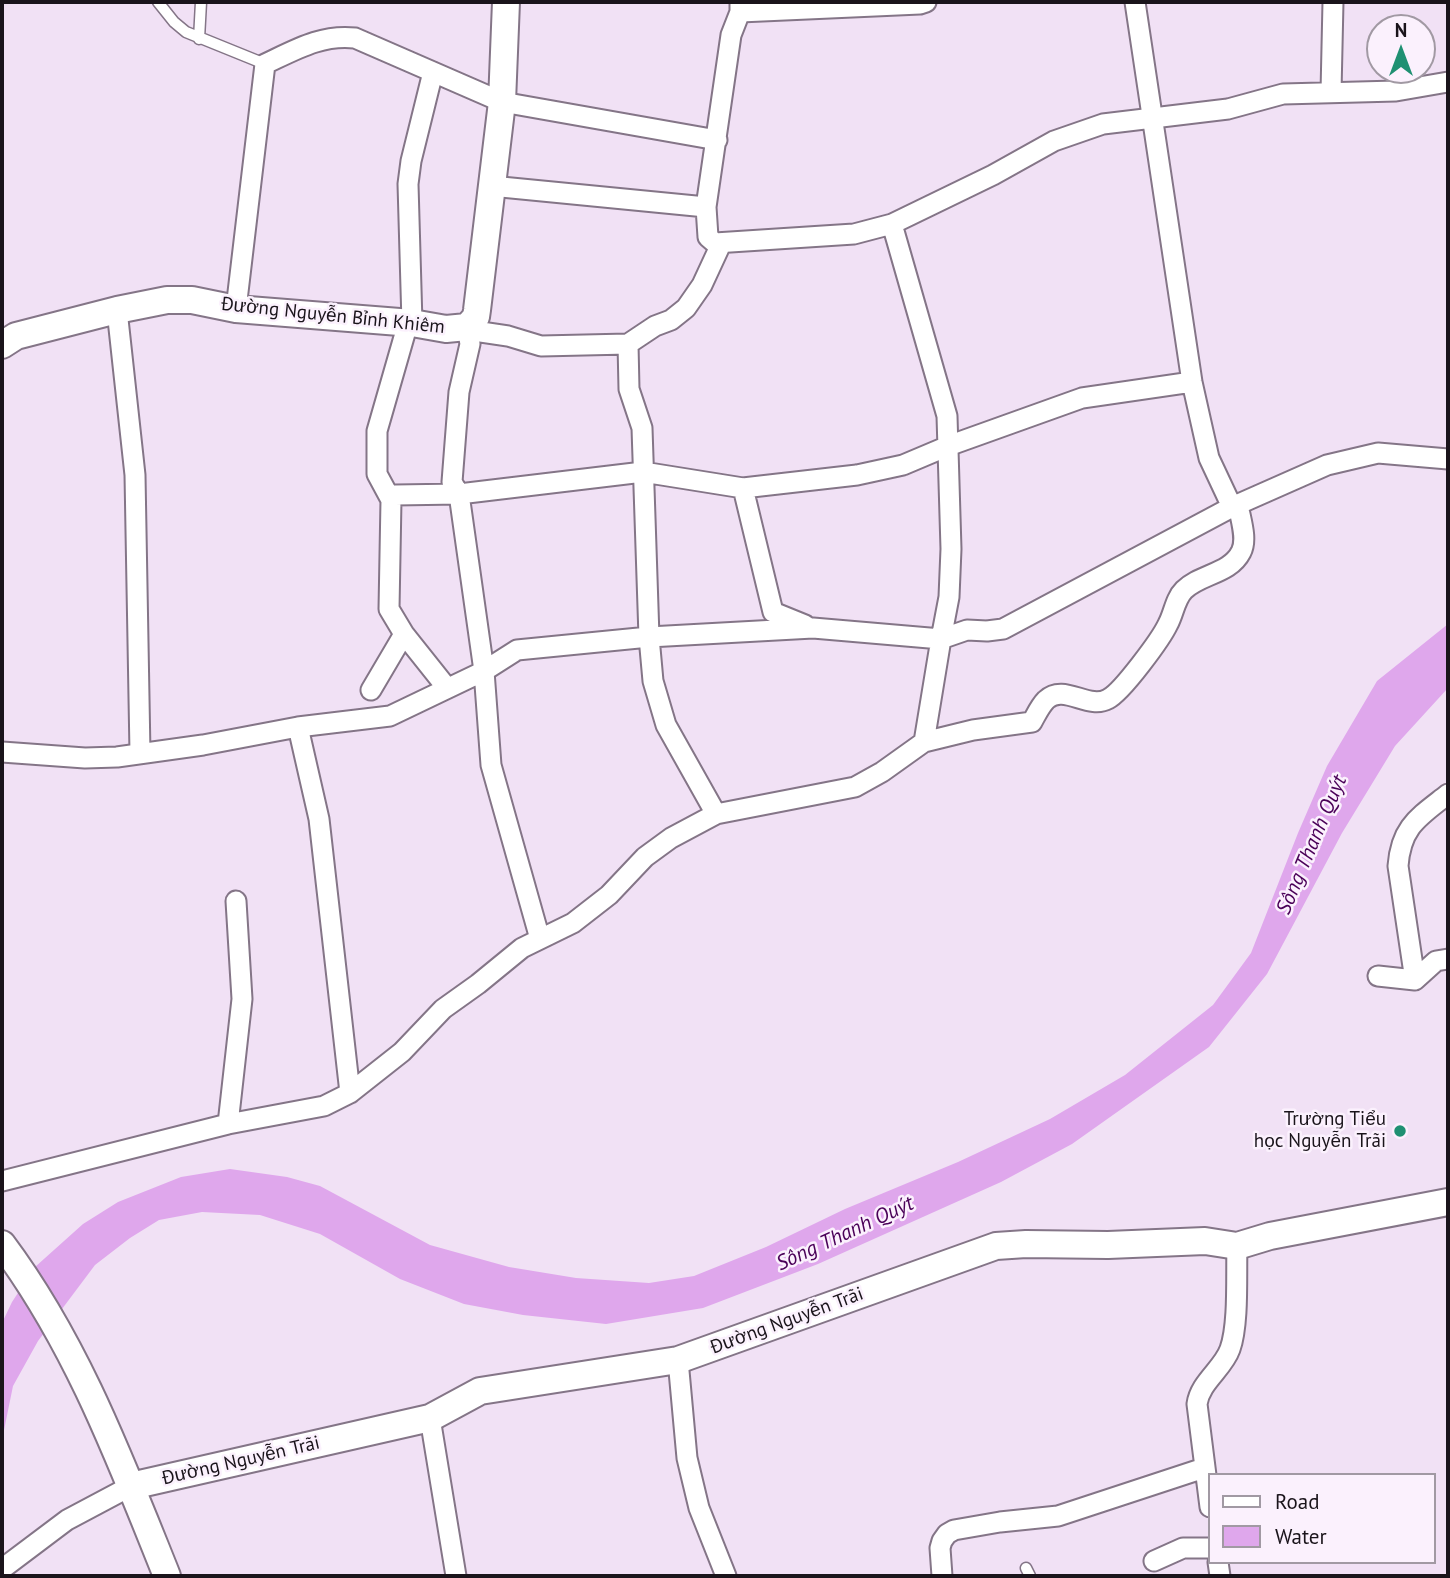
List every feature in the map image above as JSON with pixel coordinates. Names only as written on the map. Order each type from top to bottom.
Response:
[{"type":"street","name":"Đường Nguyễn Bỉnh Khiêm","points":[[2,345],[16,336],[167,300],[192,300],[236,309],[410,323],[446,329],[469,326],[477,310],[502,102],[506,2]]},
{"type":"street","points":[[926,2],[920,5],[740,7],[731,35],[706,207],[708,237],[712,242],[721,244],[855,234],[892,224],[993,175],[1054,141],[1103,124],[1228,109],[1283,94],[1396,91],[1448,82]]},
{"type":"street","points":[[2,1181],[228,1124],[324,1106],[350,1093],[402,1052],[443,1009],[522,948],[573,922],[609,895],[645,858],[671,838],[716,814],[855,787],[925,742],[973,730],[1032,722],[1048,698],[1056,695],[1064,694],[1089,702],[1110,699],[1168,626],[1183,591],[1236,560],[1244,542],[1235,505],[1209,458],[1192,382],[1135,2]]},
{"type":"street","points":[[1331,92],[1333,2]]},
{"type":"street","points":[[236,309],[265,64],[317,41],[342,36],[355,38],[502,102],[717,140]]},
{"type":"street","points":[[433,72],[408,184],[410,323],[377,431],[377,474],[391,499],[388,609],[404,634],[447,688]]},
{"type":"street","points":[[491,186],[706,207]]},
{"type":"street","points":[[892,224],[947,416],[951,561],[949,597],[925,742]]},
{"type":"street","points":[[540,939],[491,765],[484,671],[458,494],[452,482],[458,392],[470,344],[469,326],[481,332],[508,336],[541,346],[628,344],[655,326],[671,320],[686,308],[702,285],[721,244]]},
{"type":"street","points":[[117,310],[135,475],[140,753]]},
{"type":"street","points":[[628,344],[629,389],[642,428],[653,681],[666,724],[716,814]]},
{"type":"street","points":[[391,499],[398,494],[458,494],[643,472],[744,488],[857,475],[903,465],[1082,398],[1192,382]]},
{"type":"street","points":[[2,752],[85,758],[117,757],[298,727],[390,716],[484,671],[517,650],[649,637],[813,628],[941,639],[967,630],[1003,629],[1235,505],[1328,465],[1378,453],[1405,453],[1448,459]]},
{"type":"street","points":[[744,488],[773,612],[813,628]]},
{"type":"street","points":[[371,690],[404,634]]},
{"type":"street","points":[[298,727],[319,820],[350,1093]]},
{"type":"street","points":[[1415,980],[1398,866],[1399,849],[1411,824],[1448,794]]},
{"type":"street","points":[[228,1124],[242,999],[236,901]]},
{"type":"street","points":[[1378,976],[1415,980],[1436,961],[1448,959]]},
{"type":"street","name":"Đường Nguyễn Trãi","points":[[131,1486],[430,1418],[480,1391],[678,1360],[996,1246],[1205,1241],[1237,1246],[1270,1236],[1448,1202]]},
{"type":"street","points":[[1208,1494],[1198,1397],[1231,1348],[1237,1246]]},
{"type":"street","points":[[7,1251],[62,1335],[85,1381],[167,1576]]},
{"type":"street","points":[[678,1360],[687,1458],[699,1508],[726,1576]]},
{"type":"street","points":[[430,1418],[456,1576]]},
{"type":"street","points":[[942,1576],[942,1541],[954,1530],[1058,1516],[1204,1468]]},
{"type":"street","points":[[2,1569],[67,1520],[131,1486]]},
{"type":"street","points":[[1154,1561],[1183,1548],[1208,1548]]},
{"type":"lane","points":[[158,2],[174,22],[199,39],[265,64]]},
{"type":"lane","points":[[199,39],[201,2]]},
{"type":"water","name":"Sông Thanh Quýt","points":[[1448,624],[1448,688],[1395,746],[1342,833],[1267,974],[1209,1047],[1072,1144],[1001,1182],[818,1264],[703,1308],[606,1324],[523,1315],[464,1304],[400,1279],[320,1234],[260,1215],[202,1212],[159,1220],[95,1265],[38,1341],[13,1386],[2,1440],[2,1323],[35,1267],[83,1224],[118,1202],[181,1177],[230,1169],[287,1177],[320,1186],[430,1245],[509,1267],[576,1278],[649,1283],[694,1276],[766,1247],[845,1209],[958,1162],[1050,1119],[1125,1075],[1213,1005],[1251,953],[1327,766],[1377,681]]},
{"type":"place","name":"Trường Tiểu học Nguyễn Trãi","points":[[1400,1131]]}]
